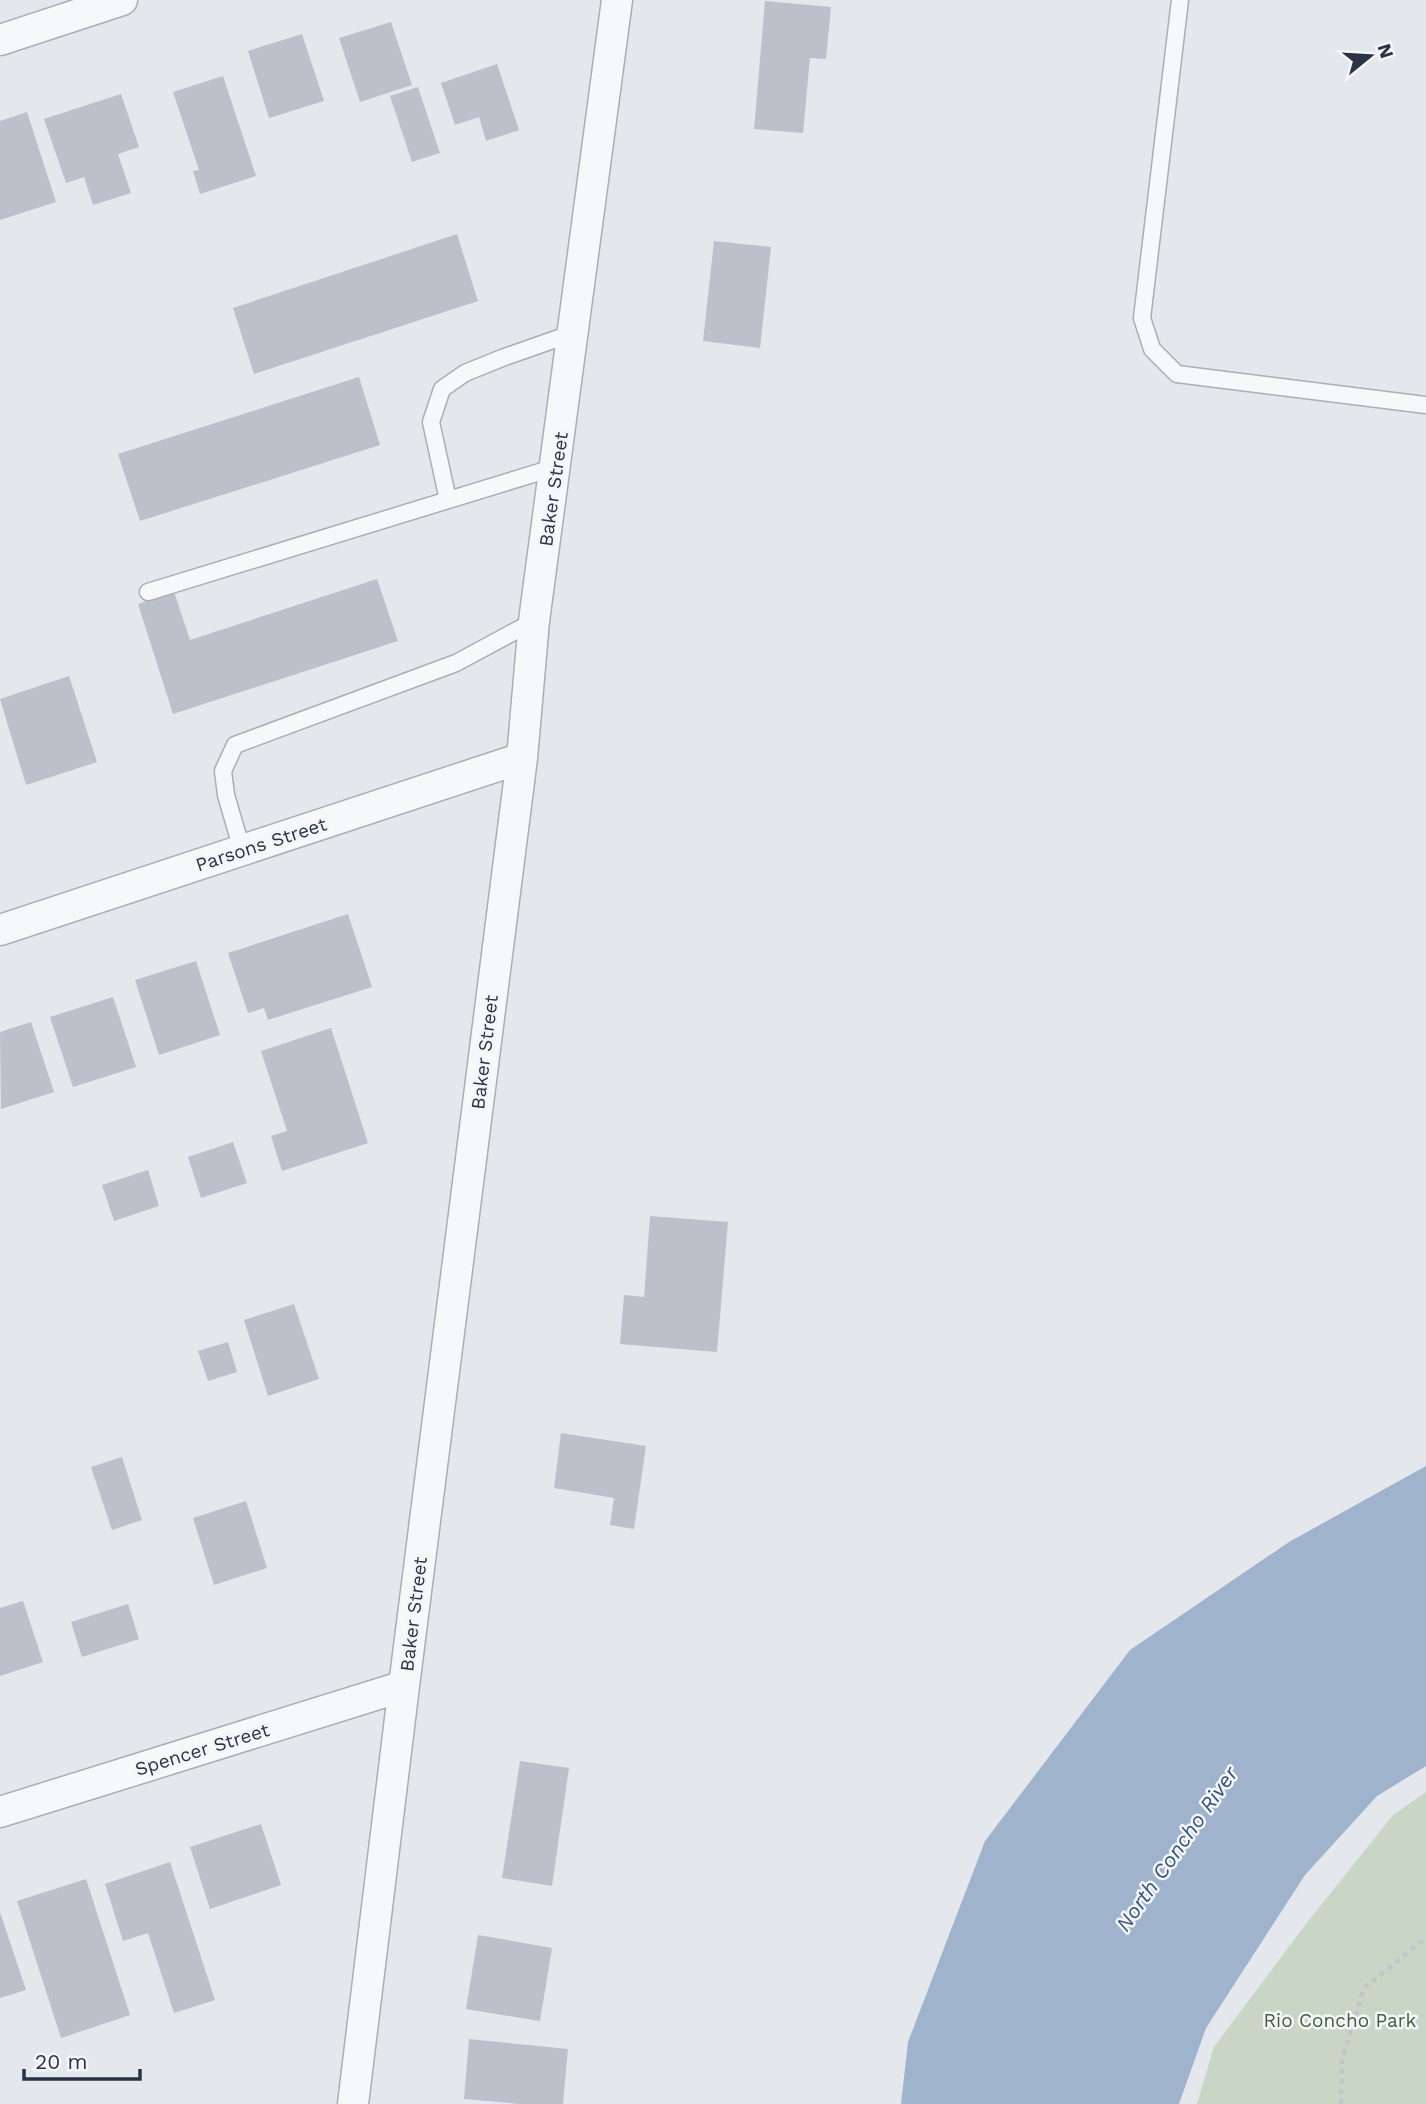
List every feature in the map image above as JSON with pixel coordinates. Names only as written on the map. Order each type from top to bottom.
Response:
[{"type":"street","points":[[0,40],[122,0]]},
{"type":"street","name":"Baker Street","points":[[353,2104],[522,758],[534,621],[617,0]]},
{"type":"street","name":"Parsons Street","points":[[0,930],[522,758]]},
{"type":"street","name":"Spencer Street","points":[[0,1812],[404,1686]]},
{"type":"lane","points":[[1180,0],[1142,318],[1152,349],[1177,374],[1426,405]]},
{"type":"lane","points":[[448,500],[432,422],[442,388],[465,373],[573,333]]},
{"type":"lane","points":[[148,592],[556,467]]},
{"type":"lane","points":[[242,850],[226,795],[223,771],[235,745],[456,663],[534,621]]},
{"type":"path","points":[[1341,2104],[1342,2060],[1364,1988],[1426,1938]]},
{"type":"green space","name":"Rio Concho Park","points":[[1426,1792],[1426,2104],[1197,2104],[1214,2047],[1302,1929],[1393,1815]]},
{"type":"water","name":"North Concho River","points":[[1426,1466],[1426,1766],[1377,1796],[1305,1875],[1206,2028],[1179,2104],[901,2104],[908,2042],[985,1841],[1130,1650],[1289,1542]]},
{"type":"building","points":[[765,1],[831,7],[826,59],[810,58],[803,133],[754,129]]},
{"type":"building","points":[[391,22],[412,85],[360,102],[339,38]]},
{"type":"building","points":[[302,34],[324,101],[269,118],[248,51]]},
{"type":"building","points":[[497,64],[519,130],[486,141],[479,117],[455,125],[441,83]]},
{"type":"building","points":[[223,76],[256,176],[200,194],[193,171],[199,170],[173,92]]},
{"type":"building","points":[[418,87],[440,153],[412,162],[390,96]]},
{"type":"building","points":[[121,94],[139,147],[118,154],[131,193],[93,205],[84,177],[66,183],[44,119]]},
{"type":"building","points":[[27,112],[56,202],[0,220],[0,121]]},
{"type":"building","points":[[457,234],[478,301],[254,374],[233,308]]},
{"type":"building","points":[[714,241],[771,247],[760,348],[703,341]]},
{"type":"building","points":[[359,377],[380,445],[140,521],[118,454]]},
{"type":"building","points":[[377,579],[398,641],[173,714],[138,604],[174,592],[190,640]]},
{"type":"building","points":[[69,676],[97,762],[26,785],[0,699]]},
{"type":"building","points":[[348,914],[372,987],[268,1020],[264,1008],[248,1013],[228,953]]},
{"type":"building","points":[[196,961],[220,1035],[159,1055],[135,980]]},
{"type":"building","points":[[113,997],[136,1067],[73,1087],[50,1017]]},
{"type":"building","points":[[31,1022],[54,1092],[1,1109],[0,1032]]},
{"type":"building","points":[[331,1028],[368,1143],[282,1171],[271,1136],[287,1131],[261,1051]]},
{"type":"building","points":[[233,1142],[247,1183],[201,1198],[188,1157]]},
{"type":"building","points":[[148,1170],[159,1206],[114,1221],[102,1185]]},
{"type":"building","points":[[650,1216],[728,1222],[717,1352],[620,1344],[624,1295],[644,1297]]},
{"type":"building","points":[[294,1304],[319,1379],[268,1396],[244,1320]]},
{"type":"building","points":[[228,1342],[237,1372],[208,1381],[198,1351]]},
{"type":"building","points":[[561,1433],[646,1446],[634,1529],[610,1525],[614,1498],[554,1488]]},
{"type":"building","points":[[122,1457],[142,1520],[112,1530],[91,1467]]},
{"type":"building","points":[[246,1501],[267,1568],[214,1585],[193,1518]]},
{"type":"building","points":[[23,1601],[43,1662],[0,1676],[0,1608]]},
{"type":"building","points":[[128,1604],[139,1639],[82,1657],[71,1622]]},
{"type":"building","points":[[520,1761],[569,1768],[552,1886],[502,1878]]},
{"type":"building","points":[[261,1824],[281,1885],[210,1909],[190,1847]]},
{"type":"building","points":[[170,1862],[215,2000],[174,2013],[148,1933],[123,1941],[105,1884]]},
{"type":"building","points":[[86,1879],[130,2015],[61,2038],[17,1901]]},
{"type":"building","points":[[0,1912],[26,1990],[0,1998]]},
{"type":"building","points":[[478,1935],[552,1948],[540,2021],[466,2009]]},
{"type":"building","points":[[469,2039],[568,2049],[563,2104],[520,2104],[464,2099]]}]
